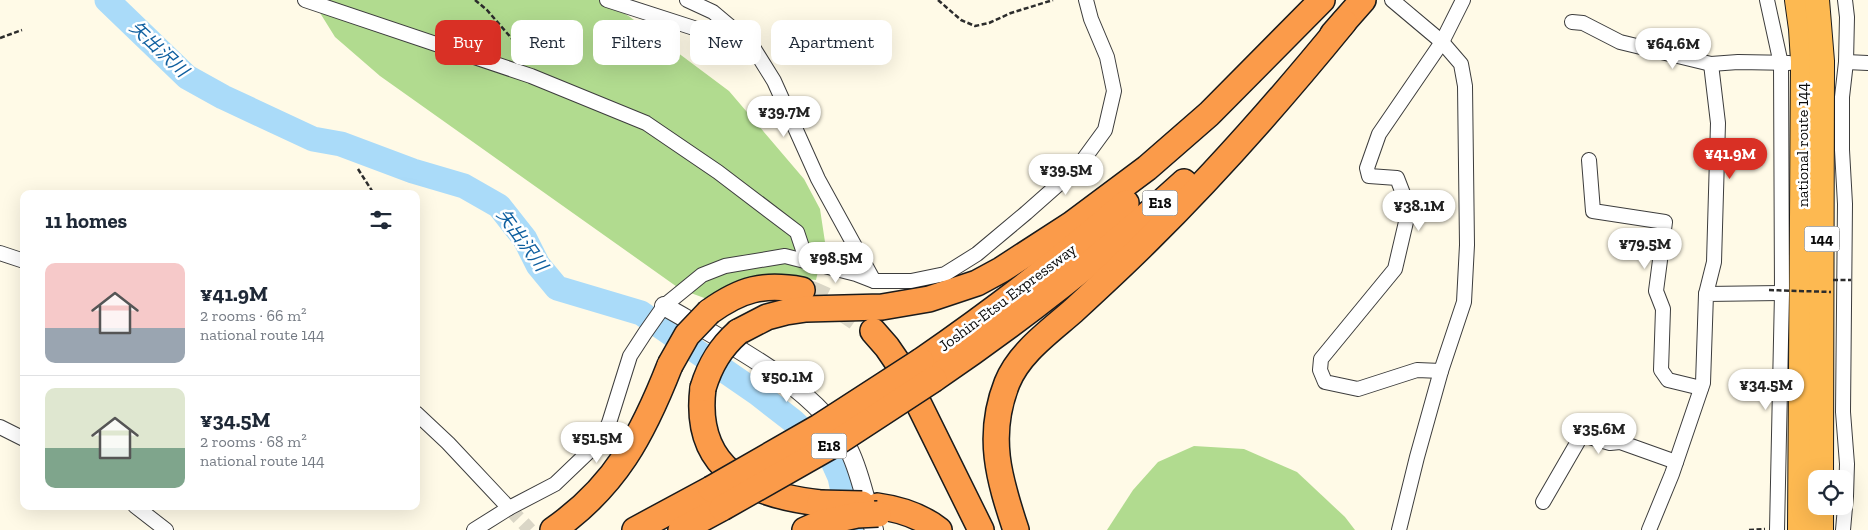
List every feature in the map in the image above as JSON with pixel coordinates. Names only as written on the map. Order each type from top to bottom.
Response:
[{"type":"highway","points":[[938,530],[913,515],[894,508],[876,516],[815,519],[786,498],[768,493],[732,474],[719,461],[709,445],[702,412],[703,388],[716,356],[738,332],[767,316],[806,309],[882,307],[929,299],[976,283],[1001,270],[1087,213],[1147,168],[1209,114],[1322,0]]},
{"type":"highway","name":"Joshin-Etsu Expressway","points":[[927,370],[1132,198],[1252,83],[1330,0]]},
{"type":"highway","name":"Joshin-Etsu Expressway","points":[[682,530],[716,499],[812,432],[927,370],[1040,304],[1149,214],[1215,154],[1281,88],[1363,0]]},
{"type":"highway","name":"national route 144","points":[[1797,0],[1801,29],[1792,62],[1800,530]]},
{"type":"highway","name":"national route 144","points":[[1817,0],[1822,61],[1821,470]]},
{"type":"highway","points":[[1016,530],[1006,498],[995,444],[996,423],[1000,403],[1008,381],[1020,362],[1037,343],[1111,276],[1186,202],[1290,88],[1344,22]]},
{"type":"highway","points":[[553,530],[586,504],[606,483],[624,459],[642,431],[670,365],[688,335],[709,312],[741,293],[760,287],[782,286],[802,290]]},
{"type":"highway","points":[[873,331],[900,366],[981,530]]},
{"type":"highway","name":"Joshin-Etsu Expressway","points":[[635,530],[716,499]]},
{"type":"highway","points":[[1821,515],[1822,530]]},
{"type":"street","points":[[306,0],[532,76],[646,123],[718,172],[797,232],[807,262]]},
{"type":"street","points":[[607,0],[690,27]]},
{"type":"street","points":[[687,0],[713,12],[722,20]]},
{"type":"street","points":[[474,530],[509,508],[555,484],[600,441],[609,423],[630,356],[661,310],[702,275],[725,266],[785,256],[856,274],[874,281],[911,282],[945,274],[977,254],[1078,167],[1105,130],[1114,91],[1107,57],[1091,19],[1086,0]]},
{"type":"street","points":[[1392,0],[1442,42],[1461,64],[1465,86],[1467,245],[1464,302],[1441,371],[1399,530]]},
{"type":"street","points":[[1441,371],[1417,370],[1358,390],[1325,382],[1320,370],[1321,359],[1395,269],[1409,209],[1397,178],[1369,176],[1366,168],[1379,134],[1442,42],[1463,0]]},
{"type":"street","points":[[1767,0],[1792,62],[1776,292],[1777,530]]},
{"type":"street","points":[[1843,530],[1847,464],[1843,412],[1845,204],[1842,97],[1846,62],[1847,17],[1845,0]]},
{"type":"street","points":[[1572,22],[1583,23],[1620,42],[1711,64],[1792,62]]},
{"type":"street","points":[[761,60],[774,81],[818,179],[874,281]]},
{"type":"street","points":[[1846,62],[1868,63]]},
{"type":"street","points":[[1649,530],[1657,515],[1703,382],[1706,294],[1714,262],[1718,123],[1711,64]]},
{"type":"street","points":[[1588,160],[1593,211],[1666,222],[1656,291],[1663,309],[1661,370],[1668,380],[1701,388]]},
{"type":"street","points":[[0,253],[20,260]]},
{"type":"street","points":[[1706,294],[1776,292]]},
{"type":"street","points":[[661,310],[778,374],[835,426],[850,450],[876,516]]},
{"type":"street","points":[[420,417],[448,443],[509,508]]},
{"type":"street","points":[[0,427],[20,437]]},
{"type":"street","points":[[1543,502],[1580,438],[1586,436],[1610,443],[1620,442],[1676,462]]},
{"type":"street","points":[[140,510],[166,530]]},
{"type":"path","points":[[475,0],[487,10],[526,55],[532,76]]},
{"type":"path","points":[[938,0],[961,20],[975,26],[990,23],[1011,12],[1053,0]]},
{"type":"path","points":[[0,38],[22,30]]},
{"type":"path","points":[[358,169],[371,190]]},
{"type":"path","points":[[1833,280],[1851,280]]},
{"type":"path","points":[[1776,292],[1831,292]]},
{"type":"green space","points":[[312,0],[603,0],[634,20],[593,20],[593,65],[680,65],[680,54],[690,62],[690,65],[694,65],[729,91],[804,179],[820,209],[825,242],[816,280],[779,276],[707,299],[680,289],[380,76],[335,37]]},
{"type":"green space","points":[[1194,446],[1244,449],[1297,472],[1345,517],[1355,530],[1107,530],[1133,490],[1158,462]]},
{"type":"waterway","name":"矢出沢川","points":[[107,0],[187,77],[223,97],[313,139],[341,144],[413,171],[464,186],[499,206],[525,239],[538,265],[557,288],[641,313],[757,393],[793,421],[831,457],[840,477],[851,530]]},
{"type":"tunnel","points":[[802,290],[839,307],[873,331]]},
{"type":"tunnel","points":[[509,508],[530,530]]}]
